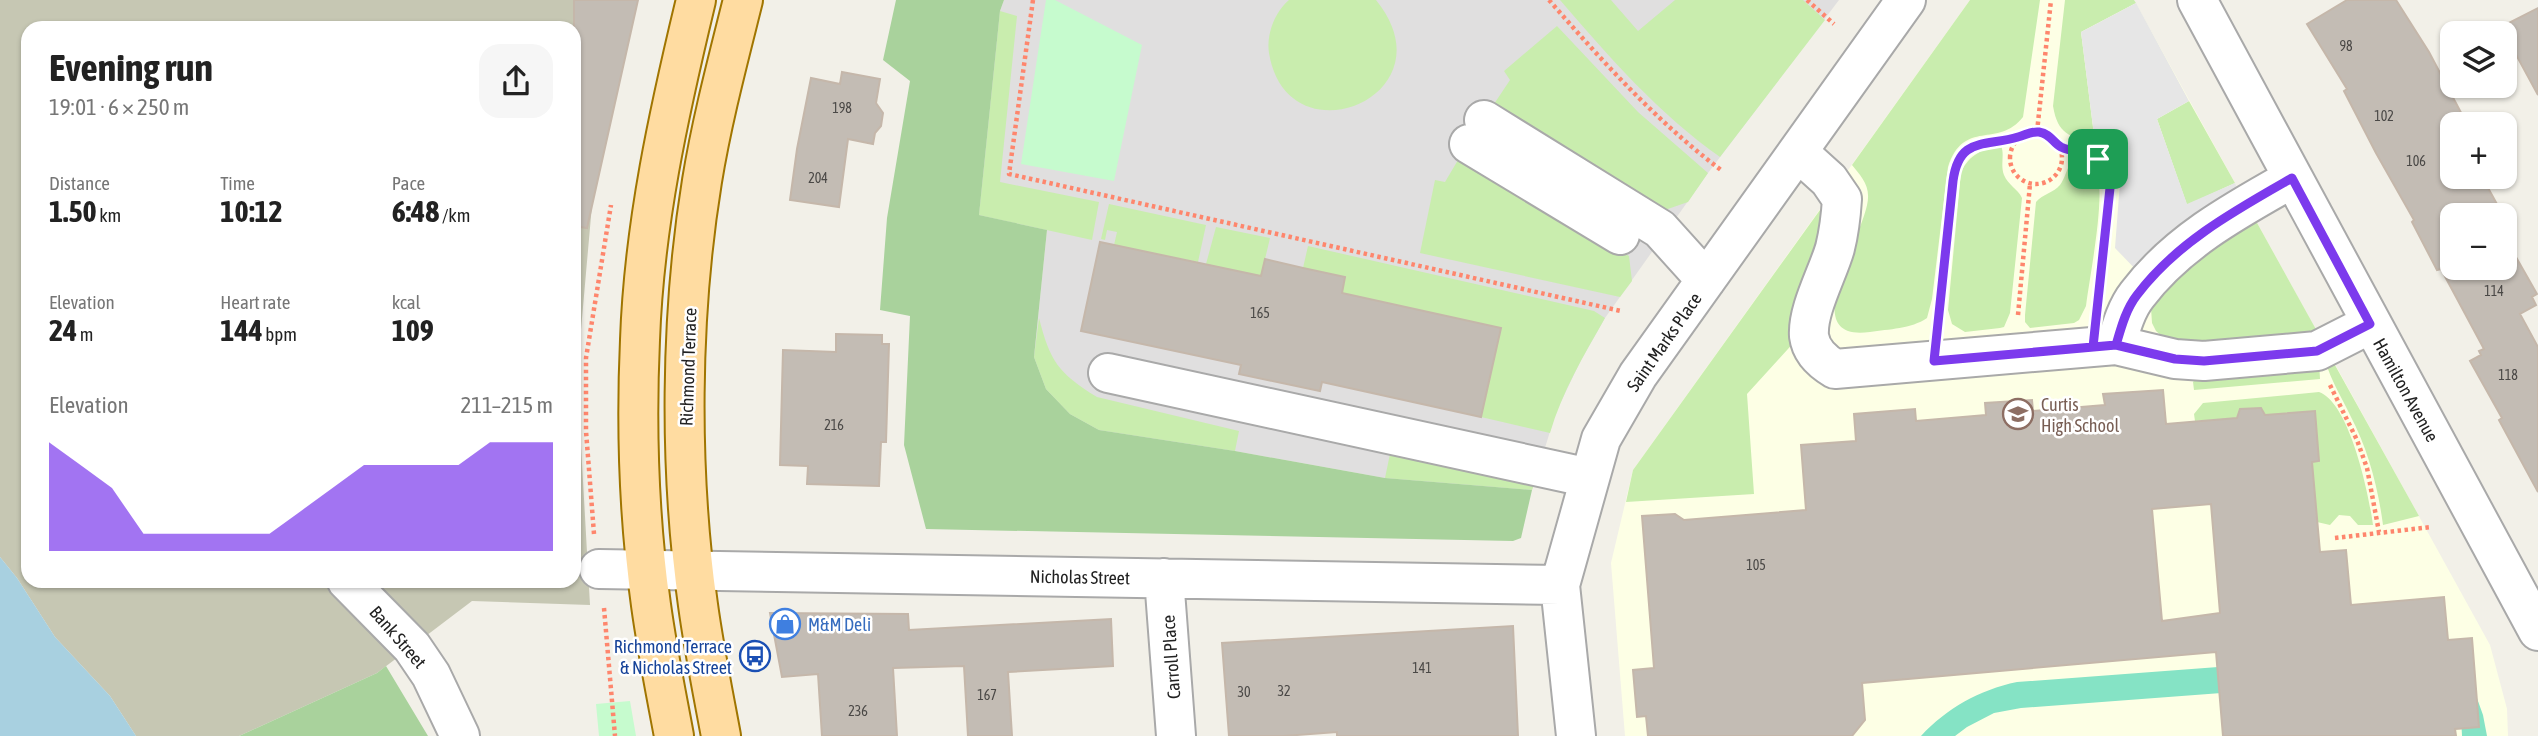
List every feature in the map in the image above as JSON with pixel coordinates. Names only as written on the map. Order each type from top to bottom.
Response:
[{"type":"main road","points":[[674,736],[647,570],[641,493],[639,398],[643,289],[649,235],[662,150],[696,0]]},
{"type":"main road","name":"Richmond Terrace","points":[[721,736],[694,570],[687,485],[684,390],[690,292],[702,183],[743,0]]},
{"type":"street","name":"Saint Marks Place","points":[[1576,736],[1560,585],[1601,439],[1638,375],[1906,0]]},
{"type":"street","name":"Hamilton Avenue","points":[[2197,0],[2538,631]]},
{"type":"street","points":[[1477,132],[1642,248],[1706,280]]},
{"type":"street","points":[[1798,152],[1829,180],[1842,199],[1835,246],[1813,312],[1810,336],[1815,351],[1824,363],[1835,369],[2116,345],[2175,359],[2204,361],[2317,351],[2370,324]]},
{"type":"street","points":[[2116,345],[2124,318],[2136,296],[2183,247],[2218,221],[2292,178]]},
{"type":"street","points":[[1108,373],[1590,478]]},
{"type":"street","name":"Nicholas Street","points":[[601,587],[647,570],[1560,585]]},
{"type":"street","name":"Carroll Place","points":[[1164,578],[1176,736]]},
{"type":"street","name":"Bank Street","points":[[354,588],[412,647],[431,675],[460,736]]},
{"type":"path","points":[[1033,0],[1009,174],[1621,311]]},
{"type":"path","points":[[1549,0],[1643,103],[1721,170]]},
{"type":"path","points":[[1807,0],[1834,24]]},
{"type":"path","points":[[2037,132],[2052,0]]},
{"type":"path","points":[[2037,132],[2051,137],[2059,147],[2062,159],[2055,176],[2039,184],[2030,184],[2015,174],[2009,159],[2014,143],[2020,137],[2037,132]]},
{"type":"path","points":[[1934,361],[1955,169],[1959,158],[1967,149],[1980,143],[2020,137]]},
{"type":"path","points":[[2059,147],[2089,153],[2098,159],[2109,176],[2110,203],[2101,282]]},
{"type":"path","points":[[2014,354],[2030,184]]},
{"type":"path","points":[[2317,351],[2326,379],[2364,458],[2379,532]]},
{"type":"path","points":[[2335,538],[2431,527]]},
{"type":"path","points":[[601,587],[615,736]]},
{"type":"shaded area","points":[[0,0],[638,0],[592,205],[581,330],[581,21],[21,21],[21,584],[0,557]]},
{"type":"shaded area","points":[[1004,0],[1839,0],[1708,173],[1605,318],[1556,412],[1532,490],[1385,478],[1099,430],[1034,357],[1047,230],[979,215],[1000,11]]},
{"type":"shaded area","name":"Curtis High School","points":[[1970,0],[2134,0],[2490,645],[2507,709],[2508,736],[1625,736],[1611,563],[1633,470]]},
{"type":"shaded area","points":[[2136,3],[2189,101],[2157,119],[2187,204],[2235,183],[2240,193],[2143,277],[2115,248],[2120,182],[2112,159],[2095,143],[2081,32]]},
{"type":"shaded area","points":[[581,446],[590,605],[472,601],[377,673],[239,736],[136,736],[110,696],[55,637],[23,588],[581,588]]},
{"type":"green space","points":[[896,0],[1004,0],[1000,11],[979,215],[1047,230],[1034,357],[1046,389],[1070,414],[1099,430],[1385,478],[1532,490],[1521,538],[1513,541],[926,529],[904,445],[910,316],[880,310],[887,218],[910,81],[883,60]]},
{"type":"green space","points":[[1046,0],[1055,0],[1142,45],[1114,181],[1021,164]]},
{"type":"green space","points":[[1289,0],[1376,0],[1395,34],[1395,64],[1381,88],[1358,104],[1331,110],[1304,105],[1282,87],[1269,53],[1269,38],[1276,17]]},
{"type":"green space","points":[[1560,0],[1611,0],[1638,31],[1675,0],[1803,0],[1825,20],[1720,157],[1655,103]]},
{"type":"green space","points":[[1970,0],[2040,0],[2023,117],[2003,131],[1972,138],[1955,152],[1948,167],[1932,299],[1927,318],[1900,328],[1870,332],[1847,331],[1837,320],[1835,303],[1839,282],[1865,214],[1868,198],[1865,184],[1852,165]]},
{"type":"green space","points":[[2065,0],[2134,0],[2136,3],[2081,32],[2095,143],[2066,133],[2055,116],[2053,106]]},
{"type":"green space","points":[[1000,11],[1017,16],[1000,182],[1099,202],[1092,240],[979,215]]},
{"type":"green space","points":[[1557,26],[1638,112],[1708,173],[1688,202],[1662,211],[1490,110],[1510,80],[1504,71]]},
{"type":"green space","points":[[2189,101],[2235,183],[2187,205],[2157,119]]},
{"type":"green space","points":[[2001,146],[2004,175],[2022,198],[2010,313],[2004,327],[1965,332],[1952,324],[1948,310],[1961,172],[1977,153]]},
{"type":"green space","points":[[1461,155],[1629,256],[1632,281],[1620,297],[1420,253],[1435,180],[1445,182]]},
{"type":"green space","points":[[2078,161],[2096,172],[2100,197],[2086,306],[2079,320],[2074,323],[2030,328],[2025,322],[2025,315],[2036,202],[2057,188],[2070,164]]},
{"type":"green space","points":[[1825,203],[1797,339],[1747,394],[1754,494],[1626,502],[1633,470]]},
{"type":"green space","points":[[1109,204],[1206,225],[1198,262],[1114,245],[1117,232],[1107,230],[1105,240],[1101,239]]},
{"type":"green space","points":[[2251,212],[2323,342],[2237,349],[2165,339],[2152,323],[2151,308],[2163,287]]},
{"type":"green space","points":[[1216,227],[1270,238],[1261,276],[1206,264]]},
{"type":"green space","points":[[1308,246],[1594,311],[1605,318],[1567,388],[1550,433],[1481,417],[1500,328],[1342,293],[1345,277],[1303,268]]},
{"type":"green space","points":[[1039,318],[1052,356],[1073,381],[1097,397],[1239,431],[1235,451],[1099,430],[1070,414],[1046,389],[1034,357]]},
{"type":"green space","points":[[2331,358],[2419,516],[2383,525],[2367,455],[2325,360]]},
{"type":"green space","points":[[2319,361],[2320,379],[2194,390],[2193,382],[2202,371]]},
{"type":"green space","points":[[2319,392],[2330,400],[2340,413],[2349,431],[2362,473],[2373,525],[2358,525],[2350,516],[2339,515],[2330,525],[2317,522],[2312,462],[2319,461],[2315,411],[2265,415],[2261,408],[2240,409],[2237,418],[2195,421],[2194,414],[2203,403]]},
{"type":"green space","points":[[1391,449],[1534,485],[1532,490],[1385,478]]},
{"type":"green space","points":[[2417,652],[2474,690],[2487,736],[2462,736],[2461,715],[2422,678],[2021,708],[1994,713],[1955,736],[1921,736],[1942,717],[1977,695],[2017,682]]},
{"type":"green space","points":[[386,666],[428,736],[239,736],[377,673]]},
{"type":"green space","points":[[630,701],[636,736],[599,736],[596,704]]},
{"type":"water","points":[[0,557],[17,578],[55,637],[110,696],[136,736],[0,736]]},
{"type":"building","points":[[574,0],[638,0],[587,228],[581,227],[581,21],[574,21]]},
{"type":"building","points":[[2347,0],[2396,0],[2429,52],[2440,73],[2440,98],[2453,98],[2461,112],[2440,112],[2440,189],[2489,189],[2496,203],[2440,203],[2440,269],[2437,270],[2412,222],[2414,220],[2344,91],[2347,89],[2307,24]]},
{"type":"building","points":[[2538,8],[2538,95],[2517,56],[2517,21],[2513,21]]},
{"type":"building","points":[[842,72],[880,79],[876,103],[883,113],[881,126],[875,133],[873,144],[848,139],[839,207],[790,200],[811,78],[840,84]]},
{"type":"building","points":[[1100,242],[1261,276],[1265,259],[1345,277],[1342,293],[1501,328],[1481,417],[1322,382],[1320,391],[1239,374],[1241,365],[1081,331]]},
{"type":"building","points":[[2517,259],[2537,294],[2532,297],[2536,305],[2520,314],[2538,347],[2538,492],[2499,420],[2502,418],[2470,361],[2481,355],[2479,351],[2484,349],[2447,280],[2517,280]]},
{"type":"building","points":[[836,334],[882,335],[882,344],[889,344],[886,442],[881,442],[879,486],[807,484],[808,466],[780,465],[783,350],[836,352]]},
{"type":"building","points":[[2163,390],[2166,424],[2237,418],[2240,409],[2261,408],[2265,415],[2315,411],[2319,461],[2312,462],[2320,552],[2346,550],[2351,605],[2444,597],[2448,640],[2472,638],[2479,727],[2455,729],[2456,736],[2223,736],[2216,652],[1862,683],[1865,720],[1852,736],[1648,736],[1646,716],[1637,717],[1633,670],[1654,668],[1642,516],[1675,514],[1684,520],[1806,510],[1801,445],[1856,441],[1854,414],[1915,409],[1916,421],[1986,415],[1985,403],[2032,400],[2033,411],[2105,405],[2103,394]],"holes":[[[2211,504],[2220,613],[2162,621],[2152,509]]]},
{"type":"building","points":[[770,613],[908,614],[909,630],[1111,619],[1113,666],[1008,672],[1012,736],[968,736],[964,666],[893,668],[897,736],[822,736],[818,674],[782,677]]},
{"type":"building","points":[[1513,626],[1518,736],[1337,736],[1337,732],[1229,736],[1222,643]]},
{"type":"place","name":"Curtis High School","points":[[2018,414]]},
{"type":"place","name":"M&M Deli","points":[[785,624]]},
{"type":"place","name":"Richmond Terrace & Nicholas Street","points":[[755,656]]},
{"type":"route","points":[[2098,159],[2089,153],[2059,147],[2051,137],[2037,132],[1980,143],[1967,149],[1959,158],[1953,181],[1934,361],[2116,345],[2124,318],[2136,296],[2183,247],[2218,221],[2292,178],[2370,324],[2317,351],[2204,361],[2175,359],[2116,345],[2093,347],[2110,203],[2109,176],[2098,159]]}]
